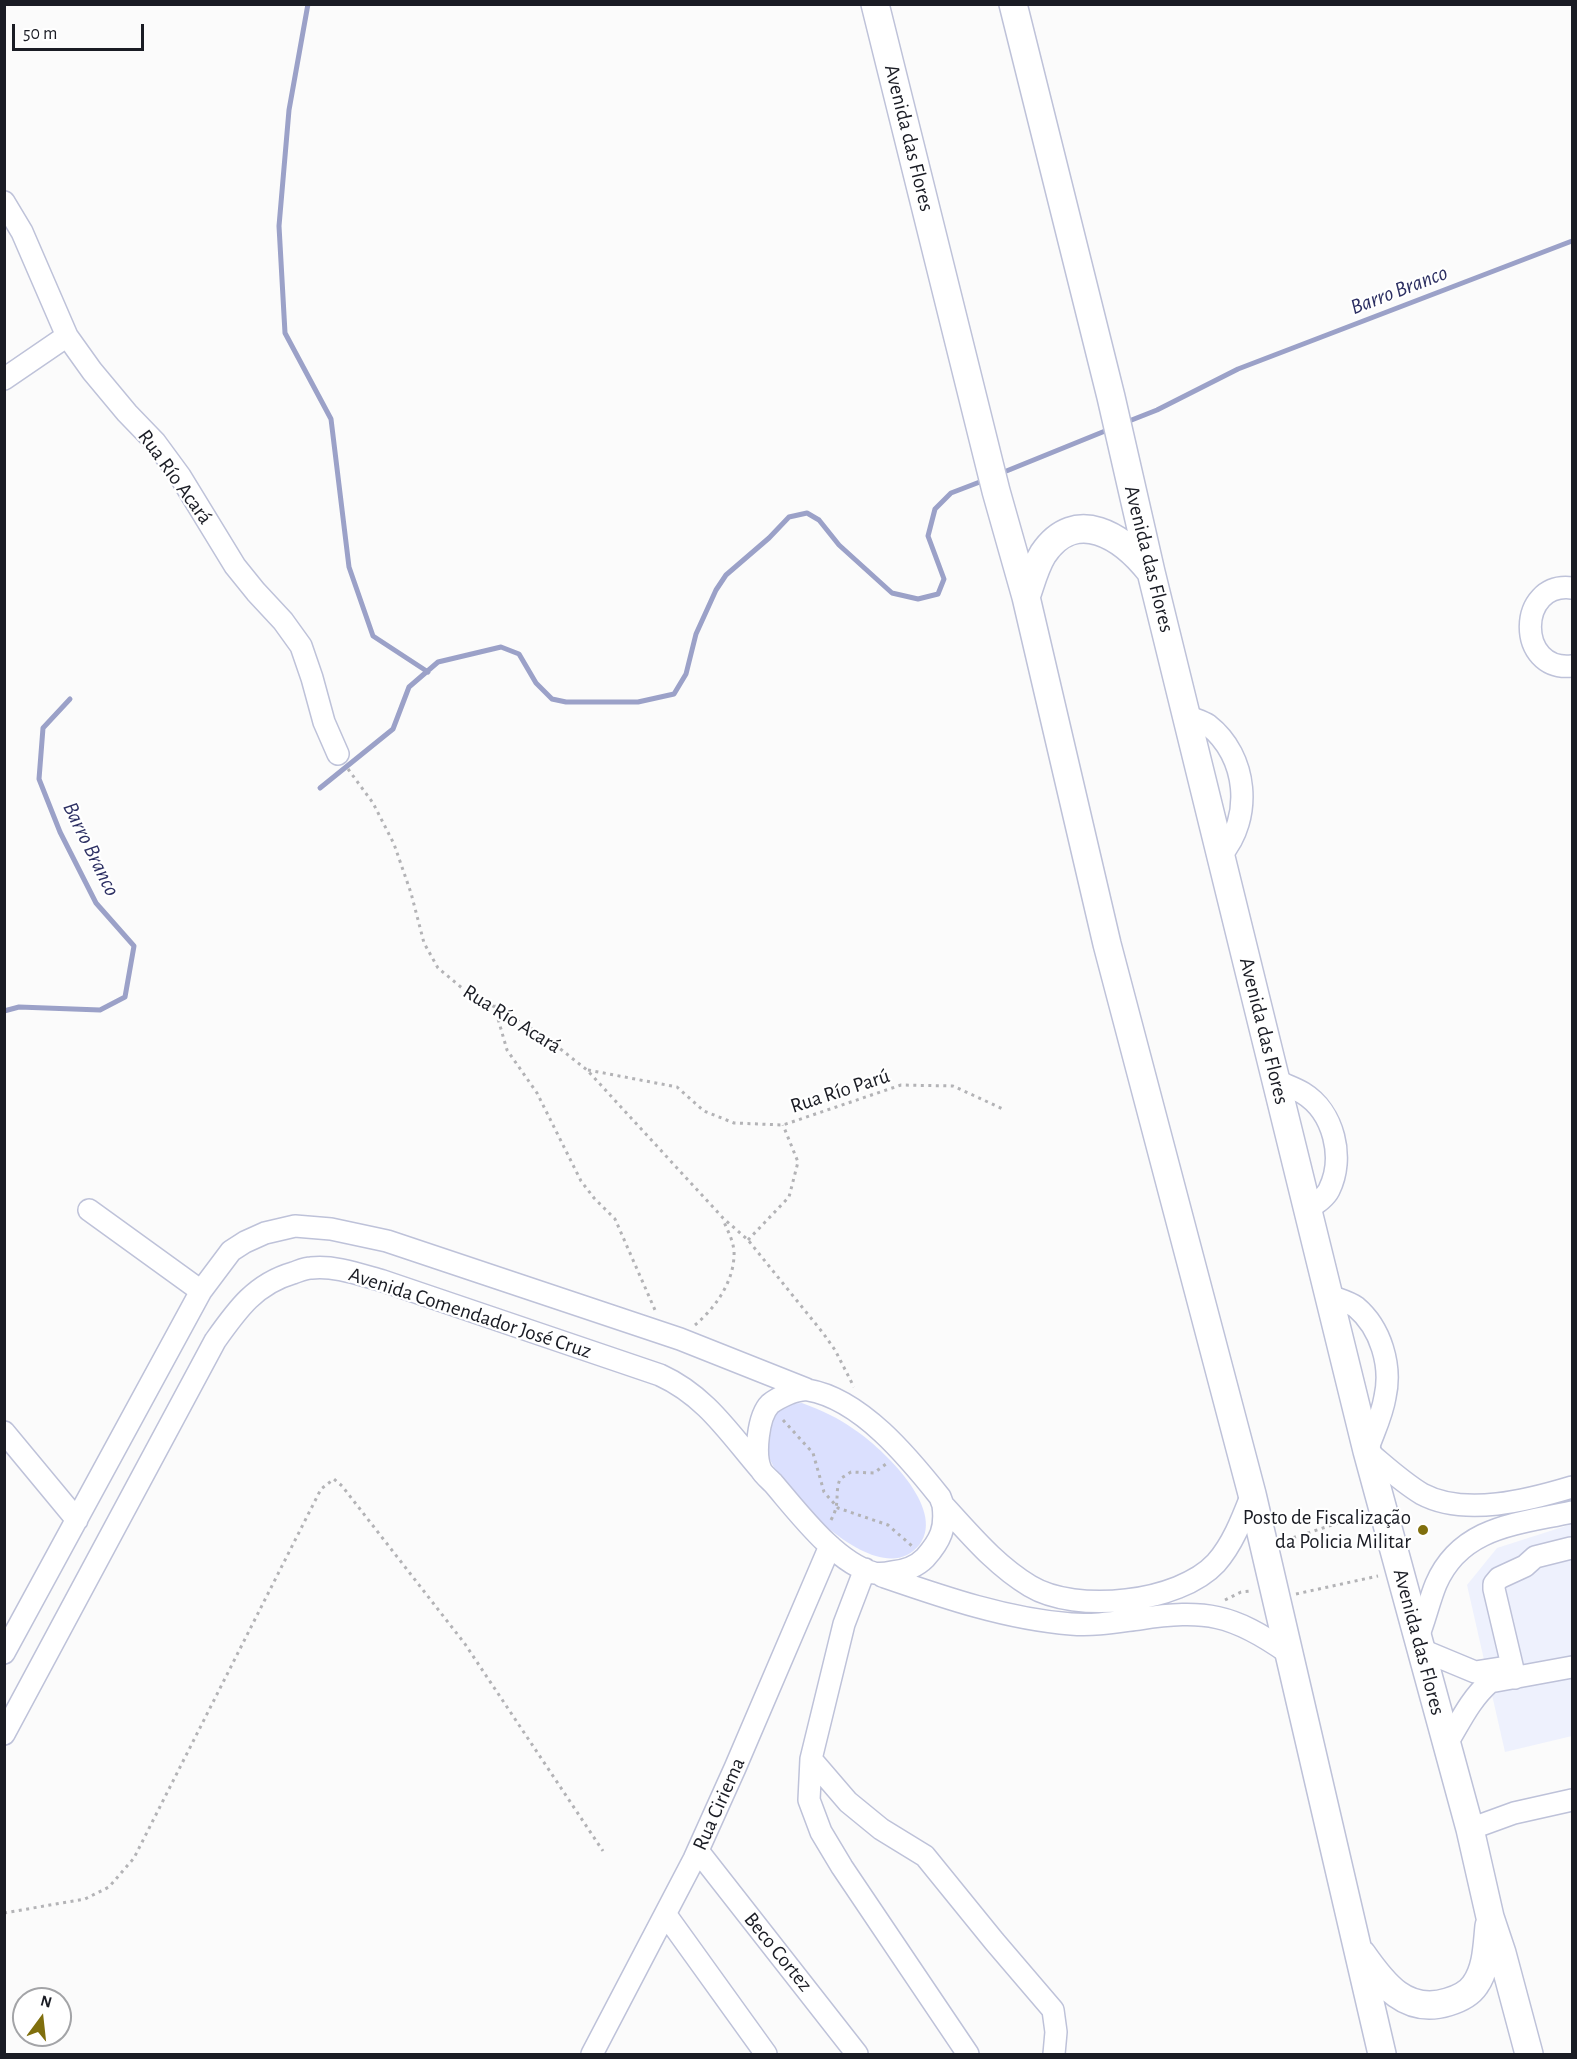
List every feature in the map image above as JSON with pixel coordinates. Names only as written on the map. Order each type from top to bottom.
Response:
[{"type":"main road","name":"Avenida das Flores","points":[[875,4],[996,490],[1026,597],[1109,955],[1252,1494],[1382,2055]]},
{"type":"main road","name":"Avenida das Flores","points":[[1013,4],[1111,397],[1151,572],[1367,1451],[1470,1829],[1490,1917],[1502,1953],[1528,2055]]},
{"type":"main road","points":[[1026,597],[1044,553],[1055,540],[1078,529],[1095,529],[1112,535],[1138,555],[1151,572]]},
{"type":"main road","points":[[1355,1943],[1373,1969],[1402,1999],[1432,2006],[1463,1996],[1475,1986],[1485,1958],[1490,1917]]},
{"type":"street","name":"Rua Río Acará","points":[[4,202],[22,232],[67,336],[120,405],[155,442],[180,476],[235,566],[301,646],[324,722],[338,754]]},
{"type":"street","points":[[4,379],[67,336]]},
{"type":"street","points":[[1572,588],[1555,590],[1544,596],[1536,605],[1529,628],[1531,639],[1537,650],[1546,659],[1557,665],[1572,666]]},
{"type":"street","points":[[1187,716],[1207,724],[1218,735],[1231,753],[1239,775],[1242,797],[1240,818],[1230,844],[1221,855]]},
{"type":"street","points":[[1277,1082],[1302,1092],[1313,1101],[1328,1122],[1333,1135],[1336,1158],[1328,1193],[1308,1209]]},
{"type":"street","points":[[89,1210],[201,1291]]},
{"type":"street","name":"Avenida Comendador José Cruz","points":[[4,1653],[201,1291],[231,1251],[265,1233],[295,1226],[331,1228],[387,1241],[673,1336],[825,1395],[870,1422],[905,1453],[940,1497],[943,1505]]},
{"type":"street","name":"Avenida Comendador José Cruz","points":[[4,1734],[216,1341],[235,1312],[255,1291],[282,1276],[311,1268],[341,1270],[383,1281],[660,1375],[677,1383],[716,1414],[761,1470],[826,1542],[870,1571]]},
{"type":"street","points":[[1330,1296],[1354,1305],[1364,1316],[1384,1353],[1387,1383],[1385,1397],[1367,1451],[1399,1478],[1424,1495],[1458,1505],[1498,1503],[1538,1497],[1572,1487]]},
{"type":"street","points":[[761,1470],[758,1450],[760,1426],[765,1412],[770,1405],[789,1394],[806,1389]]},
{"type":"street","points":[[4,1432],[77,1520]]},
{"type":"street","points":[[943,1505],[981,1547],[1008,1572],[1031,1587],[1065,1600],[1092,1602],[1149,1596],[1196,1578],[1216,1563],[1233,1536],[1252,1494]]},
{"type":"street","points":[[870,1571],[901,1572],[916,1566],[942,1534],[945,1521],[943,1505]]},
{"type":"street","points":[[1513,1672],[1494,1584],[1499,1578],[1525,1566],[1535,1557],[1572,1551],[1567,1513],[1499,1529],[1475,1538],[1460,1549],[1449,1561],[1436,1585],[1420,1643],[1475,1672],[1513,1672],[1564,1662]]},
{"type":"street","name":"Rua Ciriema","points":[[592,2055],[698,1851],[735,1768],[826,1542]]},
{"type":"street","points":[[870,1571],[954,1601],[1035,1619],[1071,1624],[1097,1625],[1191,1613],[1212,1616],[1257,1632],[1288,1653]]},
{"type":"street","points":[[870,1571],[844,1624],[811,1759],[809,1800],[821,1832],[842,1867],[968,2055]]},
{"type":"street","points":[[1446,1745],[1481,1690],[1490,1682],[1513,1672]]},
{"type":"street","points":[[811,1759],[848,1802],[881,1829],[925,1856],[1053,2010],[1056,2032],[1054,2055]]},
{"type":"street","points":[[1470,1829],[1514,1813],[1572,1800]]},
{"type":"street","name":"Beco Cortez","points":[[698,1851],[857,2055]]},
{"type":"street","points":[[666,1915],[766,2055]]},
{"type":"path","name":"Rua Río Acará","points":[[360,785],[373,803],[394,844],[411,893],[424,943],[431,958],[450,979],[544,1036],[587,1070],[723,1218],[748,1240],[829,1341],[855,1390]]},
{"type":"path","points":[[494,1005],[507,1050],[537,1093],[581,1181],[615,1219],[673,1336]]},
{"type":"path","name":"Rua Río Parú","points":[[587,1070],[677,1087],[704,1111],[734,1123],[783,1125],[900,1085],[953,1086],[1003,1109]]},
{"type":"path","points":[[748,1240],[789,1197],[798,1162],[783,1125]]},
{"type":"path","name":"Rua Río Acará","points":[[673,1336],[700,1321],[719,1298],[731,1275],[734,1256],[723,1218]]},
{"type":"path","points":[[770,1405],[813,1453],[825,1492],[838,1508],[888,1525],[925,1557]]},
{"type":"path","points":[[826,1542],[838,1508],[837,1487],[840,1479],[851,1472],[874,1473],[905,1453]]},
{"type":"path","points":[[4,1913],[85,1899],[109,1887],[134,1858],[321,1489],[334,1479],[342,1486],[465,1644],[603,1851]]},
{"type":"path","points":[[1264,1546],[1383,1509]]},
{"type":"path","points":[[1212,1616],[1224,1600],[1241,1592],[1253,1591],[1276,1598],[1400,1572]]},
{"type":"shaded area","points":[[802,1403],[830,1415],[855,1430],[880,1450],[907,1480],[925,1514],[926,1530],[920,1544],[905,1556],[886,1558],[865,1552],[844,1540],[806,1508],[780,1478],[765,1449],[774,1411],[787,1404]]},
{"type":"shaded area","points":[[1572,1524],[1572,1736],[1505,1752],[1467,1585],[1497,1548]]},
{"type":"waterway","points":[[308,4],[289,110],[279,226],[285,333],[331,419],[349,567],[373,636],[428,672]]},
{"type":"waterway","name":"Barro Branco","points":[[1124,423],[1157,410],[1238,369],[1572,241]]},
{"type":"waterway","points":[[999,474],[1110,429]]},
{"type":"waterway","points":[[320,788],[393,729],[409,687],[438,662],[501,647],[519,654],[536,683],[552,699],[566,702],[638,702],[674,694],[686,674],[696,634],[716,590],[726,575],[769,538],[789,517],[807,513],[819,520],[839,545],[892,593],[918,599],[938,594],[944,579],[928,536],[935,509],[951,493],[985,480]]},
{"type":"waterway","name":"Barro Branco","points":[[4,1011],[19,1007],[100,1010],[125,997],[134,946],[96,903],[60,832],[39,779],[43,728],[70,699]]},
{"type":"place","name":"Posto de Fiscalização da Policia Militar","points":[[1423,1530]]}]
